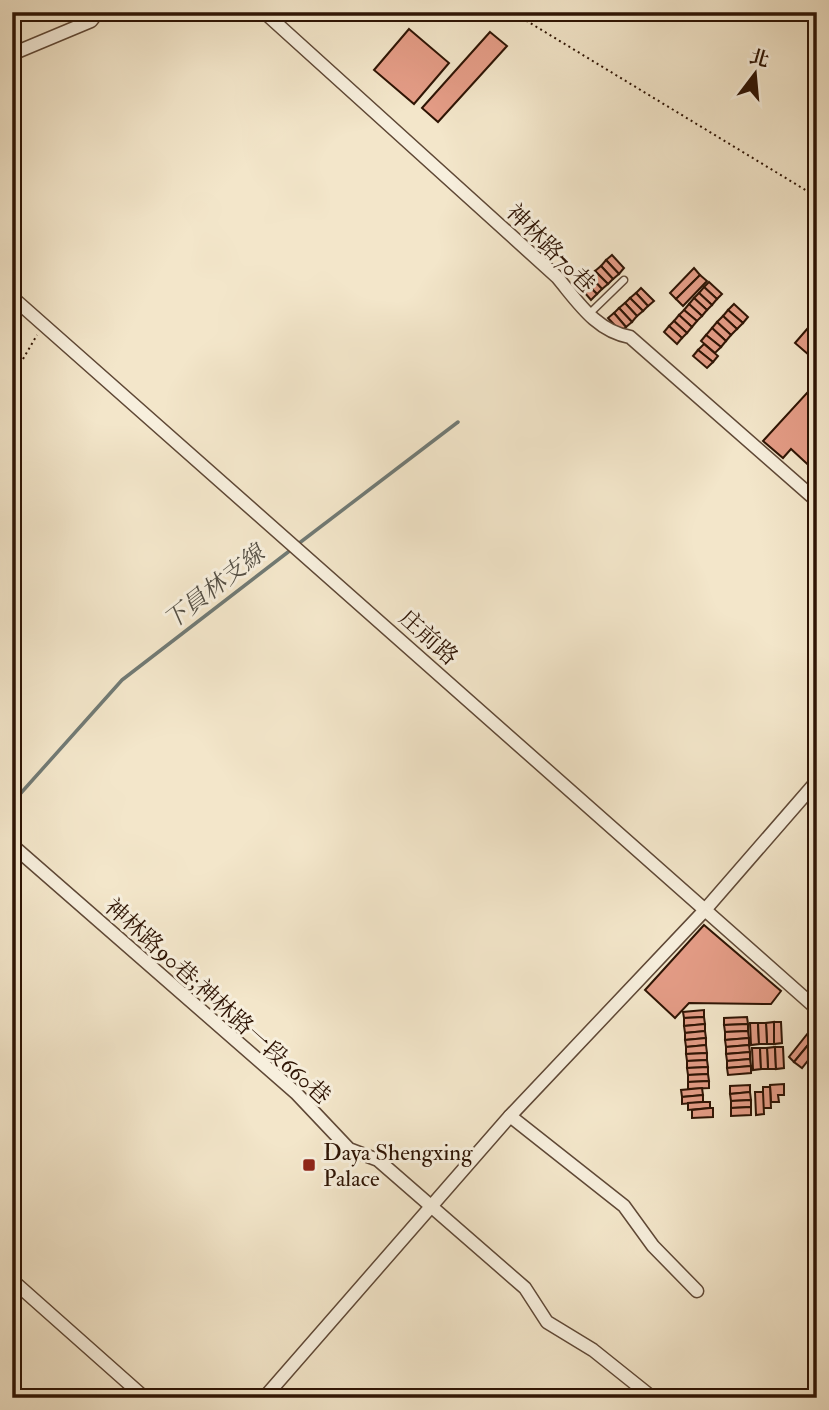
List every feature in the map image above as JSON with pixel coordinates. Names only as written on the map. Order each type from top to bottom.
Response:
[{"type":"street","points":[[12,54],[91,21],[98,12]]},
{"type":"street","name":"神林路70巷","points":[[264,12],[557,277],[588,315],[614,334],[630,337],[817,500]]},
{"type":"street","name":"庄前路","points":[[12,297],[817,1009]]},
{"type":"street","points":[[264,1398],[510,1115],[704,911],[817,781]]},
{"type":"street","name":"神林路90巷;神林路一段660巷","points":[[12,845],[296,1093],[349,1149],[378,1160],[525,1288],[547,1322],[593,1350],[653,1398]]},
{"type":"street","points":[[510,1115],[624,1206],[653,1247],[697,1291]]},
{"type":"street","points":[[12,1280],[145,1398]]},
{"type":"lane","points":[[588,315],[624,281]]},
{"type":"path","points":[[512,12],[817,197]]},
{"type":"path","points":[[23,359],[43,324]]},
{"type":"building","points":[[409,29],[449,63],[414,104],[374,70]]},
{"type":"building","points":[[490,32],[507,46],[438,122],[422,108]]},
{"type":"building","points":[[612,255],[624,268],[619,274],[606,260]]},
{"type":"building","points":[[606,260],[619,274],[613,279],[601,266]]},
{"type":"building","points":[[601,266],[613,279],[608,284],[595,271]]},
{"type":"building","points":[[694,268],[700,275],[676,299],[670,293]]},
{"type":"building","points":[[595,271],[608,284],[602,289],[590,276]]},
{"type":"building","points":[[700,275],[707,281],[683,306],[676,299]]},
{"type":"building","points":[[590,276],[602,289],[597,294],[584,281]]},
{"type":"building","points":[[584,281],[597,294],[591,300],[579,286]]},
{"type":"building","points":[[709,282],[722,294],[717,299],[704,287]]},
{"type":"building","points":[[704,287],[717,299],[712,305],[699,293]]},
{"type":"building","points":[[641,288],[654,301],[648,306],[636,293]]},
{"type":"building","points":[[636,293],[648,306],[643,311],[630,298]]},
{"type":"building","points":[[699,293],[712,305],[707,310],[694,298]]},
{"type":"building","points":[[630,298],[643,311],[637,316],[625,303]]},
{"type":"building","points":[[694,298],[707,310],[702,316],[689,304]]},
{"type":"building","points":[[625,303],[637,316],[632,322],[619,308]]},
{"type":"building","points":[[689,304],[702,316],[697,321],[684,310]]},
{"type":"building","points":[[734,304],[748,317],[743,323],[728,310]]},
{"type":"building","points":[[619,308],[632,322],[626,327],[614,313]]},
{"type":"building","points":[[684,310],[697,321],[692,327],[679,315]]},
{"type":"building","points":[[728,310],[743,323],[737,329],[723,316]]},
{"type":"building","points":[[614,313],[626,327],[621,332],[608,318]]},
{"type":"building","points":[[679,315],[692,327],[687,333],[674,321]]},
{"type":"building","points":[[723,316],[737,329],[731,335],[717,322]]},
{"type":"building","points":[[674,321],[687,333],[682,338],[669,326]]},
{"type":"building","points":[[814,321],[817,324],[816,361],[795,343]]},
{"type":"building","points":[[717,322],[731,335],[726,341],[712,328]]},
{"type":"building","points":[[669,326],[682,338],[677,344],[664,332]]},
{"type":"building","points":[[712,328],[726,341],[721,347],[706,335]]},
{"type":"building","points":[[706,335],[721,347],[715,353],[701,341]]},
{"type":"building","points":[[704,344],[718,356],[713,362],[698,350]]},
{"type":"building","points":[[698,350],[713,362],[707,368],[693,356]]},
{"type":"building","points":[[817,382],[817,473],[791,449],[783,458],[763,441]]},
{"type":"building","points":[[704,925],[781,991],[771,1004],[689,1003],[675,1018],[645,990]]},
{"type":"building","points":[[704,1010],[704,1017],[684,1018],[683,1012]]},
{"type":"building","points":[[704,1017],[705,1024],[684,1026],[684,1018]]},
{"type":"building","points":[[747,1017],[748,1024],[724,1025],[724,1018]]},
{"type":"building","points":[[774,1022],[774,1044],[767,1044],[766,1023]]},
{"type":"building","points":[[774,1022],[781,1022],[782,1043],[774,1044]]},
{"type":"building","points":[[750,1023],[758,1023],[759,1044],[751,1045]]},
{"type":"building","points":[[758,1023],[766,1023],[767,1044],[759,1044]]},
{"type":"building","points":[[705,1024],[705,1031],[685,1033],[684,1026]]},
{"type":"building","points":[[748,1024],[748,1031],[725,1032],[724,1025]]},
{"type":"building","points":[[812,1028],[817,1034],[794,1062],[789,1057]]},
{"type":"building","points":[[705,1031],[706,1038],[685,1040],[685,1033]]},
{"type":"building","points":[[748,1031],[749,1038],[725,1040],[725,1032]]},
{"type":"building","points":[[817,1034],[817,1049],[802,1068],[794,1062]]},
{"type":"building","points":[[706,1038],[706,1045],[686,1047],[685,1040]]},
{"type":"building","points":[[749,1038],[749,1045],[726,1047],[725,1040]]},
{"type":"building","points":[[706,1045],[707,1053],[686,1054],[686,1047]]},
{"type":"building","points":[[749,1045],[750,1052],[726,1054],[726,1047]]},
{"type":"building","points":[[775,1047],[776,1069],[768,1069],[767,1048]]},
{"type":"building","points":[[775,1047],[783,1047],[784,1068],[776,1069]]},
{"type":"building","points":[[752,1048],[760,1048],[761,1069],[753,1070]]},
{"type":"building","points":[[760,1048],[767,1048],[768,1069],[761,1069]]},
{"type":"building","points":[[750,1052],[750,1059],[727,1061],[726,1054]]},
{"type":"building","points":[[707,1053],[707,1060],[687,1061],[686,1054]]},
{"type":"building","points":[[750,1059],[751,1066],[727,1068],[727,1061]]},
{"type":"building","points":[[707,1060],[708,1067],[687,1068],[687,1061]]},
{"type":"building","points":[[751,1066],[751,1073],[728,1075],[727,1068]]},
{"type":"building","points":[[708,1067],[708,1074],[688,1075],[687,1068]]},
{"type":"building","points":[[708,1074],[709,1081],[688,1082],[688,1075]]},
{"type":"building","points":[[709,1081],[709,1088],[688,1089],[688,1082]]},
{"type":"building","points":[[784,1084],[784,1095],[778,1095],[779,1102],[771,1102],[770,1085]]},
{"type":"building","points":[[750,1085],[750,1092],[730,1094],[730,1086]]},
{"type":"building","points":[[763,1087],[770,1087],[771,1108],[763,1108]]},
{"type":"building","points":[[702,1088],[703,1095],[682,1097],[681,1090]]},
{"type":"building","points":[[750,1092],[751,1100],[731,1101],[730,1094]]},
{"type":"building","points":[[755,1092],[763,1092],[764,1114],[756,1115]]},
{"type":"building","points":[[703,1095],[703,1102],[682,1104],[682,1097]]},
{"type":"building","points":[[751,1100],[751,1107],[731,1108],[731,1101]]},
{"type":"building","points":[[710,1102],[710,1108],[688,1110],[688,1103]]},
{"type":"building","points":[[751,1107],[751,1115],[731,1116],[731,1108]]},
{"type":"building","points":[[713,1108],[713,1117],[692,1118],[692,1110]]},
{"type":"waterway","name":"下員林支線","points":[[298,544],[458,422]]},
{"type":"waterway","name":"下員林支線","points":[[12,803],[122,680],[292,549]]},
{"type":"place","name":"Daya Shengxing Palace","points":[[309,1165]]}]
